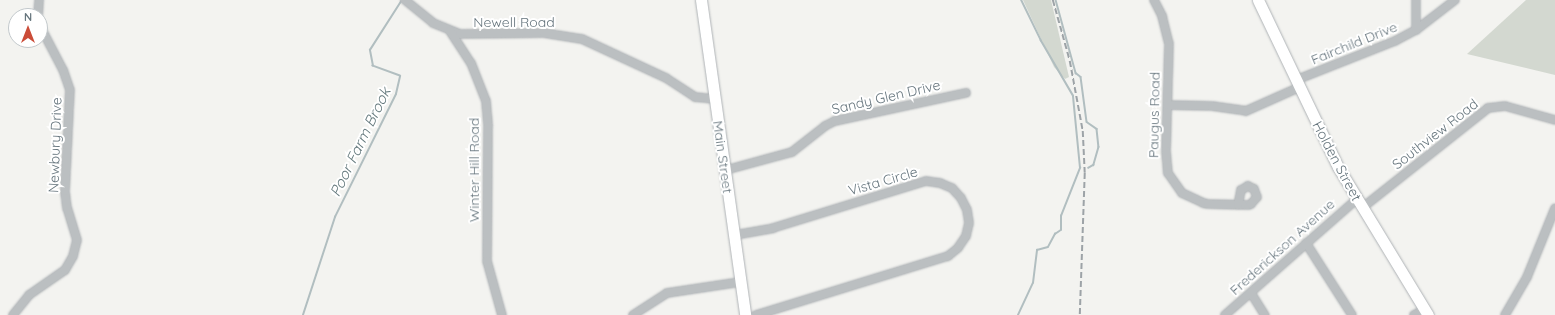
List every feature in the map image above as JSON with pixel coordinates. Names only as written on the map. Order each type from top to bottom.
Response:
[{"type":"main road","name":"Main Street","points":[[701,0],[726,170],[745,315]]},
{"type":"main road","name":"Holden Street","points":[[1258,0],[1298,84],[1360,204],[1426,312]]},
{"type":"street","name":"Newell Road","points":[[405,0],[427,19],[450,31],[471,35],[555,34],[582,40],[666,78],[696,98],[715,99]]},
{"type":"street","name":"Paugus Road","points":[[1154,0],[1168,38],[1166,160],[1173,182],[1182,193],[1194,201],[1238,205]]},
{"type":"street","name":"Fairchild Drive","points":[[1168,105],[1212,106],[1246,112],[1298,84],[1395,42],[1416,30],[1416,0]]},
{"type":"street","points":[[1416,30],[1455,0]]},
{"type":"street","name":"Winter Hill Road","points":[[450,31],[471,63],[486,101],[488,126],[486,261],[502,315]]},
{"type":"street","name":"Newbury Drive","points":[[13,315],[32,292],[65,270],[74,256],[77,240],[67,208],[65,191],[70,90],[63,70],[48,41]]},
{"type":"street","name":"Sandy Glen Drive","points":[[726,170],[792,152],[832,122],[966,93]]},
{"type":"street","name":"Southview Road","points":[[1360,204],[1491,107],[1505,106],[1555,120]]},
{"type":"street","name":"Vista Circle","points":[[735,235],[773,228],[926,181],[940,183],[952,188],[961,198],[967,210],[969,223],[966,236],[958,248],[948,256],[756,315]]},
{"type":"street","name":"Frederickson Avenue","points":[[1226,315],[1306,243],[1360,204]]},
{"type":"street","points":[[1505,315],[1527,277],[1555,208]]},
{"type":"street","points":[[1306,243],[1352,315]]},
{"type":"street","points":[[633,315],[667,293],[740,282]]},
{"type":"street","points":[[1251,293],[1265,315]]},
{"type":"street","points":[[1414,315],[1426,312]]},
{"type":"shaded area","points":[[1023,0],[1051,0],[1069,77],[1065,79],[1054,67]]},
{"type":"shaded area","points":[[1526,0],[1555,0],[1555,75],[1467,54]]},
{"type":"waterway","name":"Poor Farm Brook","points":[[303,315],[335,217],[396,94],[400,76],[373,66],[370,50],[402,0]]},
{"type":"waterway","points":[[1018,315],[1033,283],[1037,250],[1048,247],[1055,234],[1061,230],[1061,216],[1080,168],[1073,96],[1041,41],[1021,0]]},
{"type":"waterway","points":[[1056,0],[1076,73],[1081,77],[1087,122],[1097,129],[1099,147],[1094,165],[1089,168]]},
{"type":"railway","points":[[1053,0],[1070,61],[1083,131],[1085,173],[1080,315]]}]
